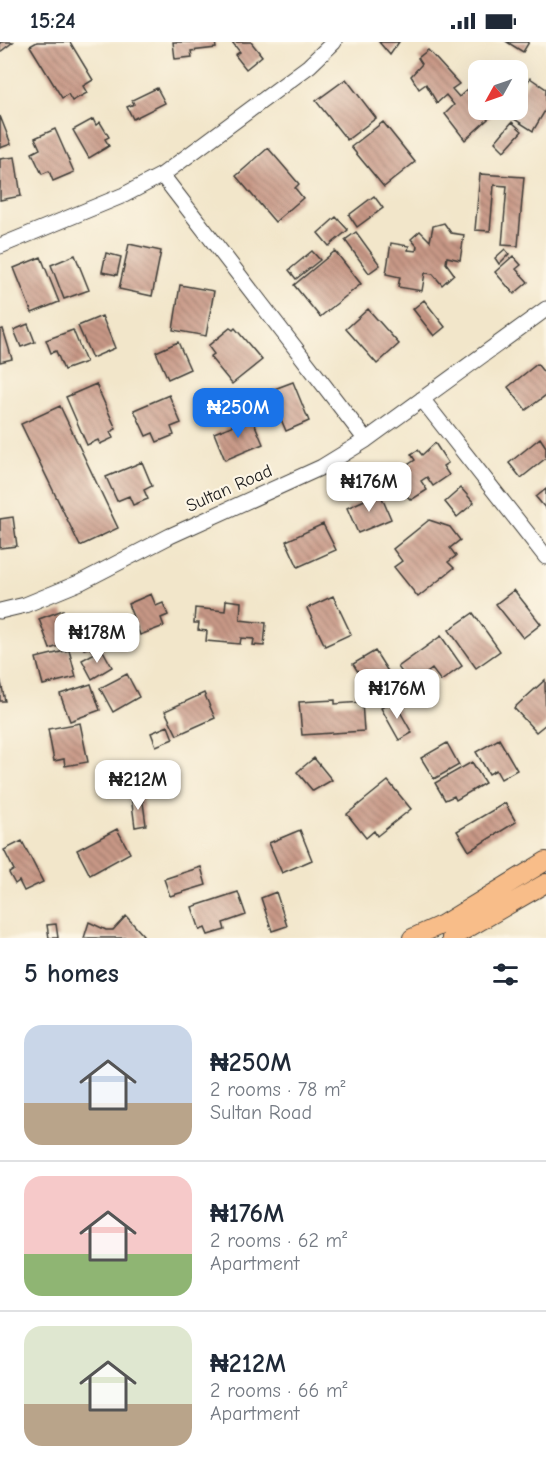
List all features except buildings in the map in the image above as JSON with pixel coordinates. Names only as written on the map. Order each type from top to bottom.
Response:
[{"type":"main road","points":[[412,938],[443,924],[546,861]]},
{"type":"main road","points":[[463,935],[546,883]]},
{"type":"street","points":[[0,246],[124,195],[162,175],[309,66],[334,42]]},
{"type":"street","points":[[162,175],[366,440]]},
{"type":"street","name":"Sultan Road","points":[[0,611],[25,605],[81,582],[170,536],[322,468],[366,440],[546,309]]},
{"type":"street","points":[[422,399],[546,557]]}]
